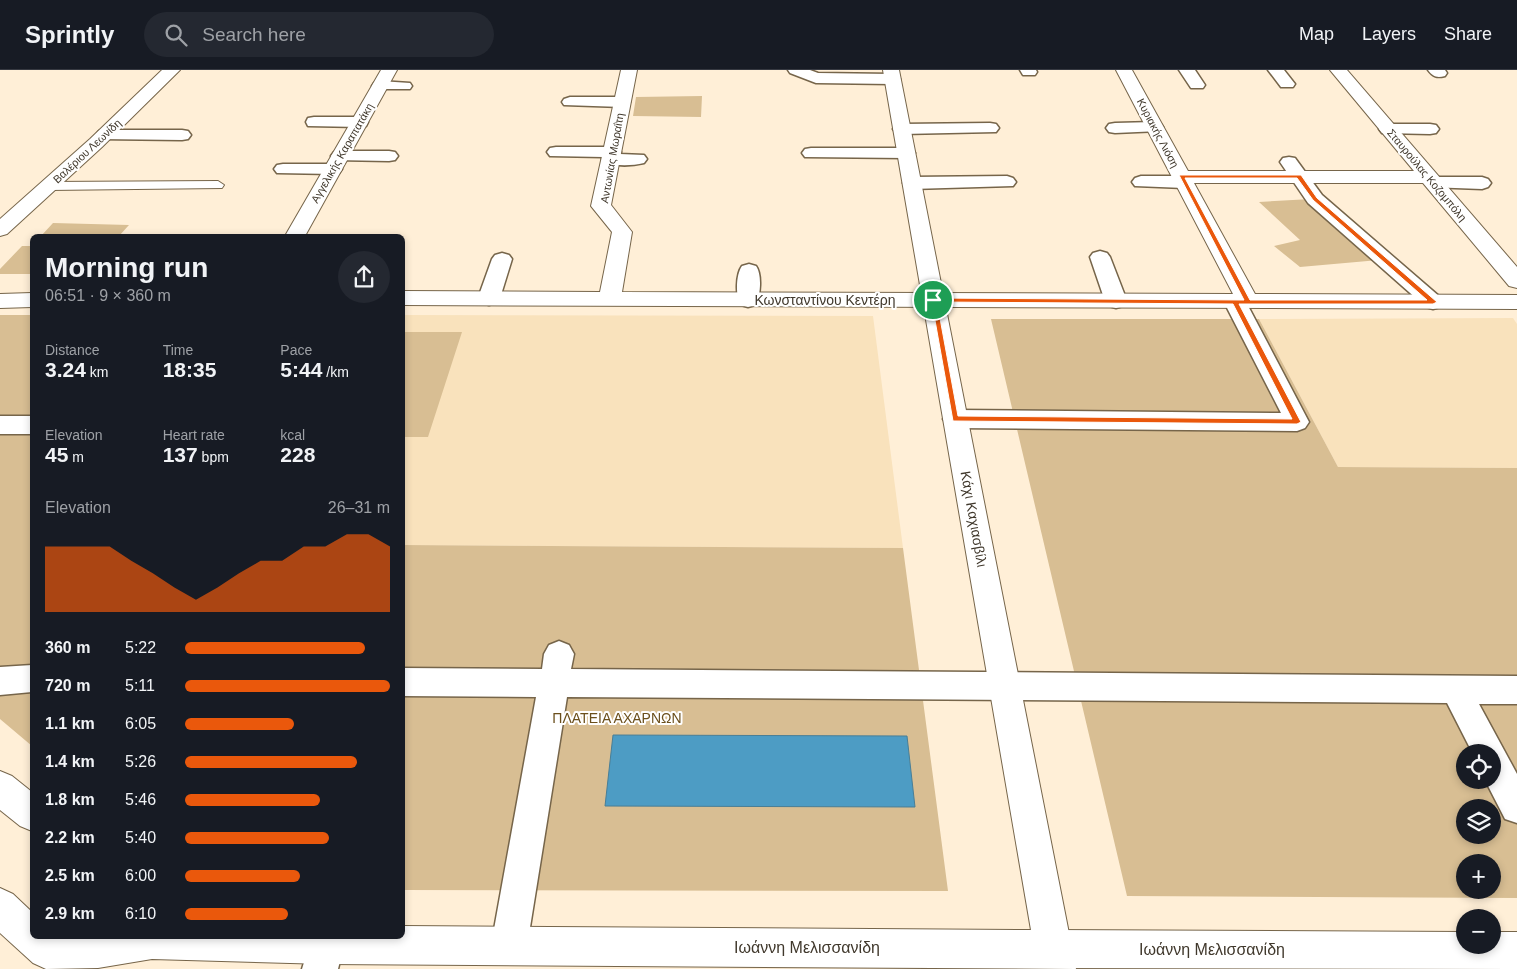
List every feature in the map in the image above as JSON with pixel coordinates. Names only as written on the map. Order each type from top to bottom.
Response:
[{"type":"street","name":"Βαλέριου Λεωνίδη","points":[[0,230],[105,135],[172,70]]},
{"type":"street","name":"Αντωνίας Μωραΐτη","points":[[610,299],[622,232],[601,206],[629,70]]},
{"type":"street","points":[[796,70],[816,78],[892,75]]},
{"type":"street","name":"Κυριακής Λιόση","points":[[1124,70],[1182,179],[1242,302]]},
{"type":"street","points":[[1187,70],[1197,85]]},
{"type":"street","points":[[1276,70],[1287,84]]},
{"type":"street","name":"Σταυρούλας Κοζομπόλη","points":[[1338,70],[1432,180],[1517,297]]},
{"type":"street","name":"Κάχι Καχιασβίλι","points":[[892,75],[1055,959]]},
{"type":"street","points":[[384,78],[404,86]]},
{"type":"street","name":"Αγγελικής Καραπατάκη","points":[[296,234],[384,78]]},
{"type":"street","points":[[570,102],[622,102]]},
{"type":"street","points":[[314,122],[360,122]]},
{"type":"street","points":[[811,153],[990,128]]},
{"type":"street","points":[[1115,128],[1154,128]]},
{"type":"street","points":[[1388,129],[1430,129]]},
{"type":"street","points":[[105,135],[182,135]]},
{"type":"street","points":[[556,152],[638,159]]},
{"type":"street","points":[[283,169],[389,156]]},
{"type":"street","points":[[1294,169],[1315,199],[1433,302]]},
{"type":"street","points":[[1141,182],[1294,169],[1482,183]]},
{"type":"street","points":[[912,183],[1007,182]]},
{"type":"street","points":[[1100,257],[1116,301]]},
{"type":"street","points":[[489,298],[502,259]]},
{"type":"street","points":[[748,300],[749,270]]},
{"type":"street","name":"Κωνσταντίνου Κεντέρη","points":[[405,298],[1433,302],[1517,297]]},
{"type":"street","points":[[0,301],[30,300]]},
{"type":"street","points":[[955,419],[1297,422],[1242,302]]},
{"type":"street","points":[[0,425],[30,425]]},
{"type":"street","points":[[515,953],[557,669]]},
{"type":"street","points":[[405,682],[557,669],[1004,687],[1517,690]]},
{"type":"street","points":[[0,680],[30,679]]},
{"type":"street","points":[[1455,689],[1484,744]]},
{"type":"street","points":[[1501,777],[1517,807]]},
{"type":"street","points":[[0,788],[30,812]]},
{"type":"street","name":"Ιωάννη Μελισσανίδη","points":[[0,907],[30,935]]},
{"type":"street","name":"Ιωάννη Μελισσανίδη","points":[[34,939],[46,950],[97,951],[152,940],[323,957],[515,953],[1055,959],[1378,960],[1517,951]]},
{"type":"lane","points":[[48,186],[218,185]]},
{"type":"shaded area","points":[[405,315],[873,316],[903,548],[405,545]]},
{"type":"shaded area","points":[[1513,318],[1517,324],[1517,468],[1338,467],[1259,319]]},
{"type":"green space","points":[[702,96],[701,117],[633,116],[636,97]]},
{"type":"green space","points":[[1311,199],[1379,260],[1300,267],[1274,246],[1300,240],[1259,202]]},
{"type":"green space","points":[[53,223],[129,225],[121,234],[43,234]]},
{"type":"green space","points":[[22,246],[30,246],[30,274],[0,274],[0,269]]},
{"type":"green space","points":[[0,315],[30,315],[30,744],[0,719]]},
{"type":"green space","points":[[991,319],[1259,319],[1338,467],[1517,468],[1517,898],[1501,898],[1501,854],[1456,854],[1456,898],[1127,896]]},
{"type":"green space","points":[[405,332],[462,332],[428,437],[405,437]]},
{"type":"green space","name":"ΠΛΑΤΕΙΑ ΑΧΑΡΝΩΝ","points":[[405,545],[903,548],[948,891],[405,890]]},
{"type":"water","points":[[613,735],[907,736],[915,807],[605,806]]},
{"type":"route","points":[[933,300],[955,419],[1297,422],[1235,302],[1433,302],[1315,199],[1299,177],[1181,177],[1248,302],[933,300]]}]
